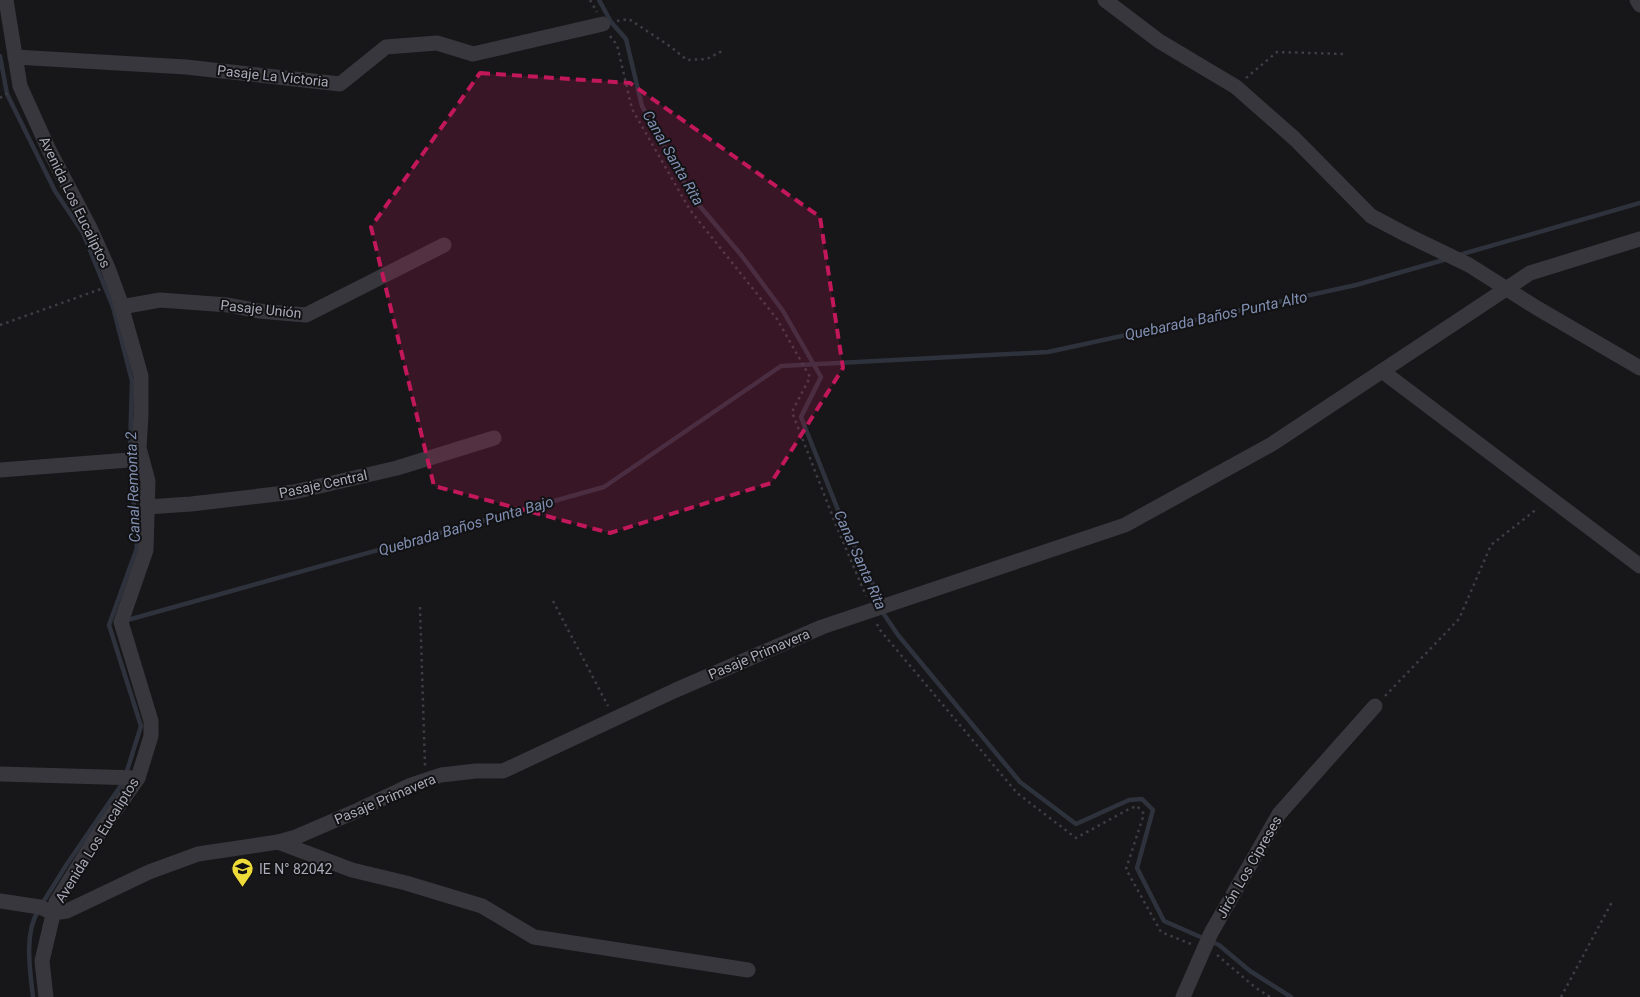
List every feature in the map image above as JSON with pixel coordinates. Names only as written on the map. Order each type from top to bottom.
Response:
[{"type":"street","name":"Avenida Los Eucaliptos","points":[[6,0],[20,86],[49,150],[90,228],[114,284],[121,307],[141,376],[139,448],[148,481],[146,550],[121,622],[151,720],[152,736],[138,778],[96,838],[56,902],[42,961],[46,997]]},
{"type":"street","points":[[1105,0],[1159,41],[1236,87],[1295,139],[1371,216],[1407,236],[1470,265],[1640,368]]},
{"type":"street","points":[[1637,0],[1640,5]]},
{"type":"street","name":"Pasaje La Victoria","points":[[16,58],[186,67],[340,84],[386,47],[437,44],[473,54],[604,24]]},
{"type":"street","name":"Pasaje Primavera","points":[[53,913],[67,911],[149,872],[198,854],[278,842],[296,837],[425,780],[441,775],[476,771],[503,771],[676,690],[822,627],[1125,525],[1272,444],[1530,273],[1640,239]]},
{"type":"street","name":"Pasaje Unión","points":[[121,307],[160,300],[228,305],[259,311],[306,315],[444,245]]},
{"type":"street","points":[[1382,371],[1640,566]]},
{"type":"street","name":"Pasaje Central","points":[[147,507],[294,492],[397,468],[494,438]]},
{"type":"street","points":[[0,470],[142,458]]},
{"type":"street","name":"Jirón Los Cipreses","points":[[1183,997],[1211,933],[1279,814],[1375,706]]},
{"type":"street","points":[[0,774],[138,778]]},
{"type":"street","points":[[278,842],[352,870],[406,883],[482,906],[534,937],[748,970]]},
{"type":"street","points":[[0,901],[40,907],[53,913]]},
{"type":"path","points":[[722,51],[707,59],[688,60],[672,47],[629,19],[604,24],[617,45],[632,109],[690,210],[777,320],[810,377],[792,412],[836,525],[875,608],[880,630],[1017,793],[1076,838],[1137,806],[1144,814],[1126,869],[1161,932],[1218,955],[1256,988],[1270,997]]},
{"type":"path","points":[[1236,87],[1277,52],[1344,54]]},
{"type":"path","points":[[0,325],[114,284]]},
{"type":"path","points":[[1375,706],[1459,618],[1491,546],[1550,498]]},
{"type":"path","points":[[553,601],[614,718]]},
{"type":"path","points":[[420,607],[425,780]]},
{"type":"path","points":[[1561,997],[1613,900]]},
{"type":"highlighted area","points":[[480,73],[630,83],[820,217],[843,368],[771,483],[610,533],[434,486],[371,227]]},
{"type":"waterway","name":"Canal Santa Rita","points":[[599,0],[611,22],[626,39],[642,106],[693,198],[742,256],[783,311],[821,377],[801,417],[842,520],[877,593],[879,607],[898,635],[1020,782],[1076,824],[1129,800],[1142,799],[1153,810],[1137,868],[1164,921],[1219,945],[1250,971],[1291,997]]},
{"type":"waterway","name":"Canal Remonta 2","points":[[0,56],[7,94],[55,191],[83,233],[113,307],[132,381],[130,450],[137,548],[109,625],[141,726],[126,774]]},
{"type":"waterway","name":"Quebarada Baños Punta Alto","points":[[1459,255],[1640,203]]},
{"type":"waterway","name":"Quebrada Baños Punta Bajo","points":[[124,621],[604,487],[781,366],[1048,352],[1356,285],[1447,259]]},
{"type":"waterway","name":"Canal Remonta 2","points":[[42,904],[124,781]]},
{"type":"waterway","name":"Canal Remonta 2","points":[[33,997],[29,941],[38,911]]},
{"type":"place","name":"IE N° 82042","points":[[243,888]]}]
